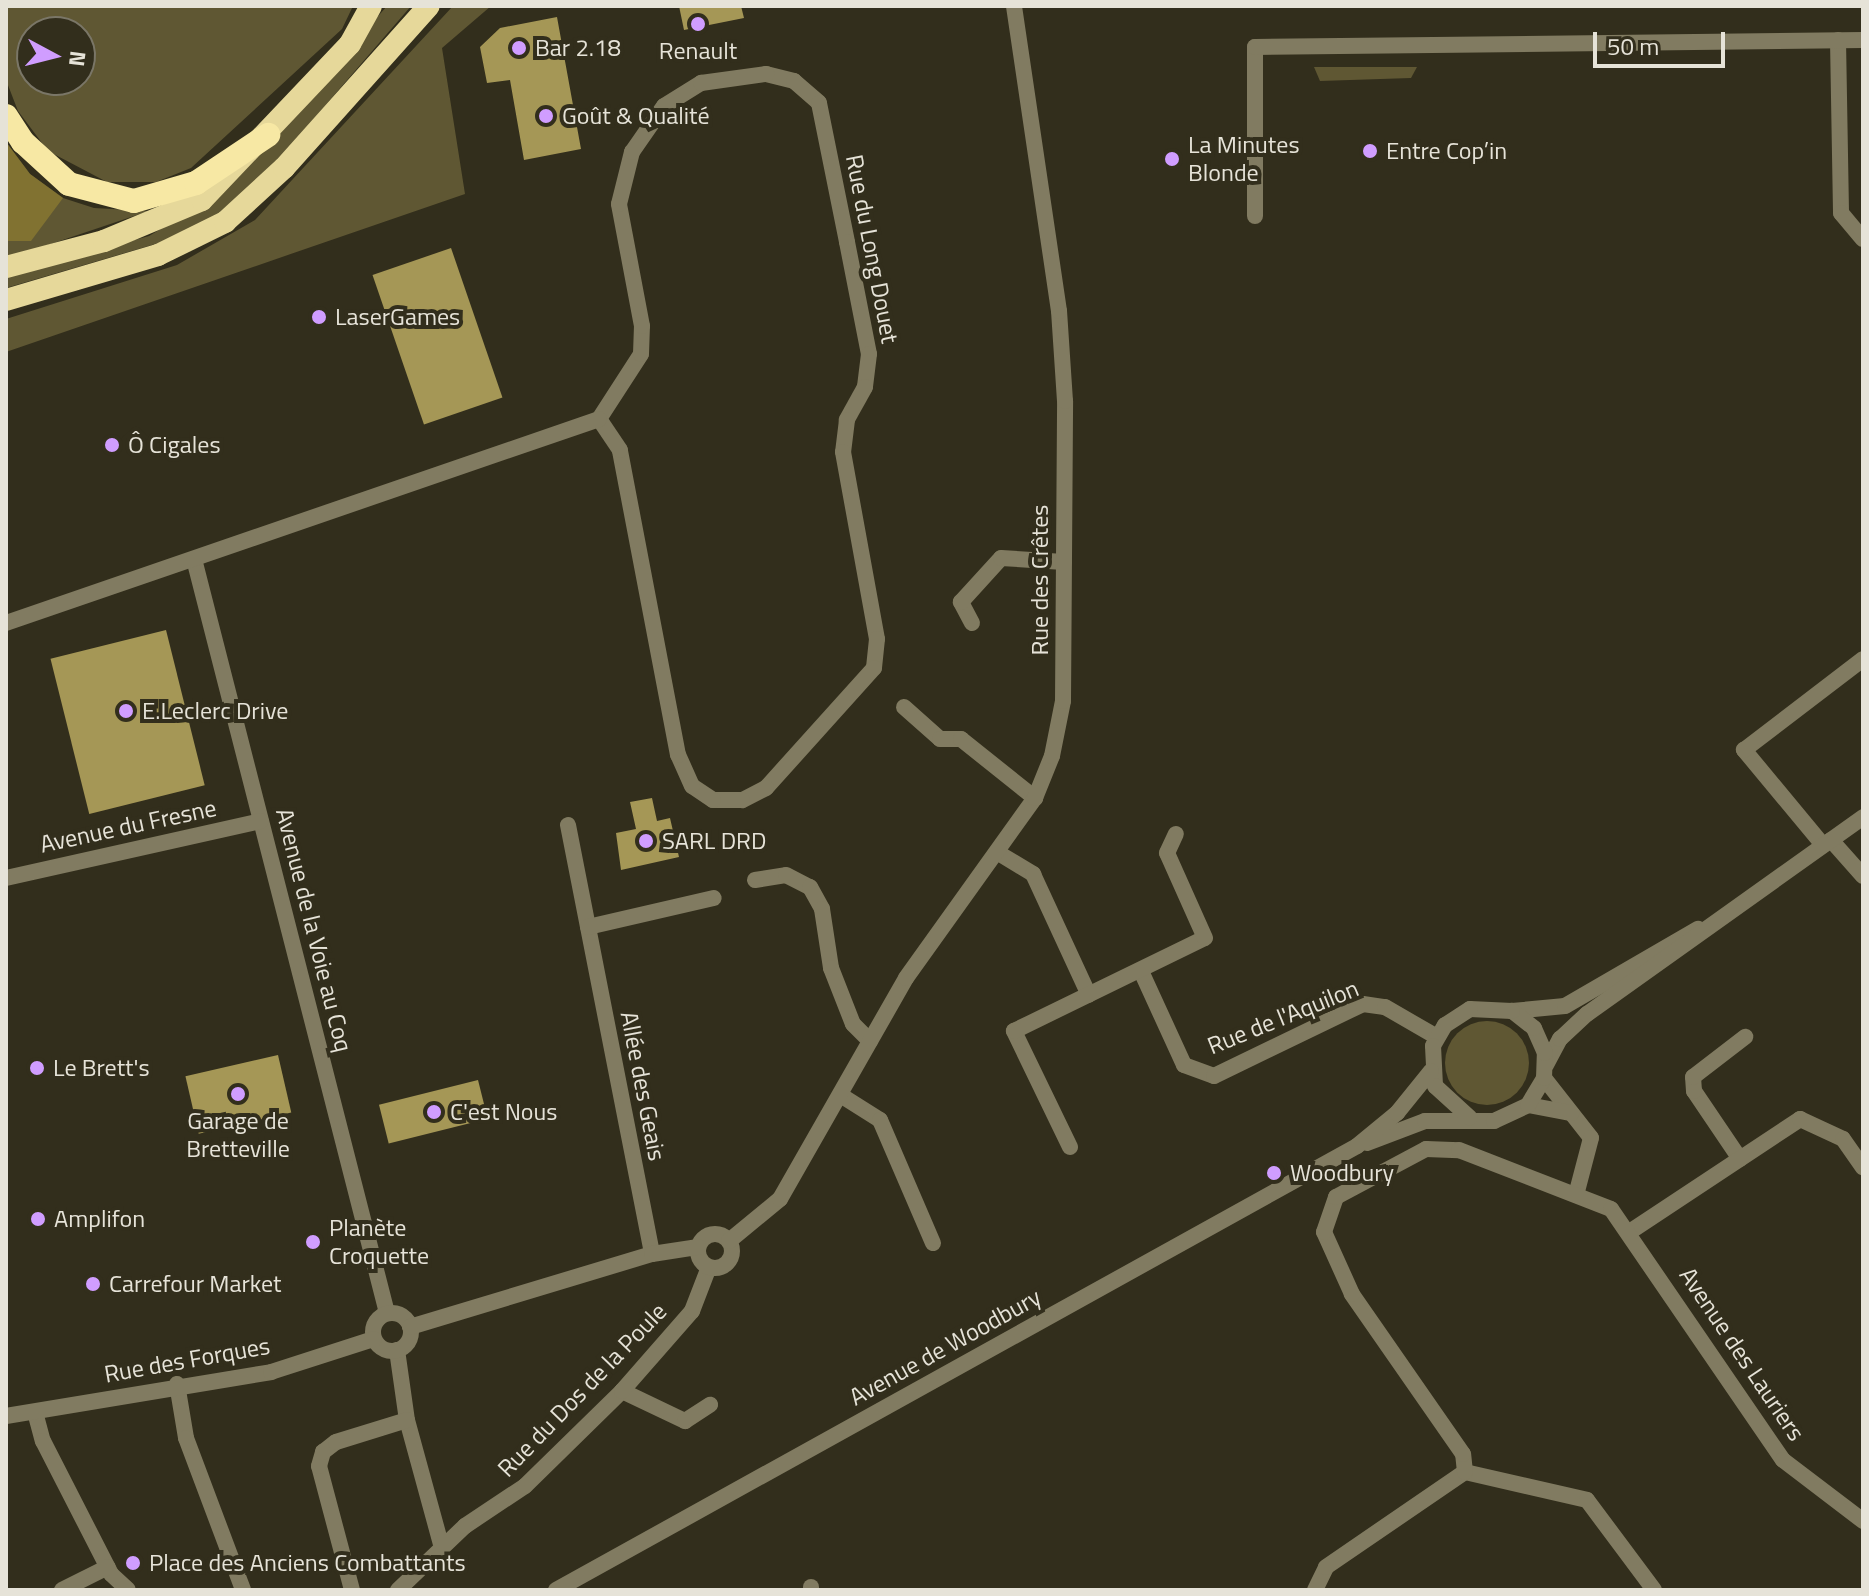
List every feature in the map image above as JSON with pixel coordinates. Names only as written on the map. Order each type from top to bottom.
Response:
[{"type":"highway","points":[[6,267],[104,241],[184,210],[219,188],[350,44],[371,6]]},
{"type":"highway","points":[[6,300],[158,255],[225,222],[284,168],[429,6]]},
{"type":"highway","points":[[6,116],[23,142],[69,184],[134,201],[196,183],[268,135]]},
{"type":"street","name":"Rue des Crêtes","points":[[729,1241],[780,1199],[842,1096],[906,978],[1000,854],[1035,798],[1063,701],[1064,562],[1059,311],[1014,6]]},
{"type":"street","points":[[1838,40],[1841,213],[1863,239]]},
{"type":"street","points":[[1255,216],[1255,47],[1863,40]]},
{"type":"street","name":"Rue du Long Douet","points":[[766,74],[794,81],[819,103],[869,354],[865,387],[847,420],[843,452],[877,639],[874,668],[766,788],[742,800],[713,800],[699,791],[678,755],[620,450],[599,419],[641,354],[642,326],[619,204],[621,178],[632,152],[664,106],[701,83],[766,74]]},
{"type":"street","points":[[6,623],[599,419]]},
{"type":"street","points":[[972,623],[961,602],[1001,558],[1064,562]]},
{"type":"street","name":"Avenue de la Voie au Coq","points":[[194,559],[387,1313]]},
{"type":"street","points":[[1863,659],[1744,750],[1827,842],[1863,876]]},
{"type":"street","points":[[904,707],[940,739],[961,739],[1035,798]]},
{"type":"street","points":[[1571,1113],[1528,1105],[1572,1026],[1710,923],[1863,817]]},
{"type":"street","name":"Avenue du Fresne","points":[[6,878],[261,821]]},
{"type":"street","name":"Allée des Geais","points":[[568,825],[652,1254]]},
{"type":"street","points":[[1070,1147],[1014,1031],[1205,938],[1167,853],[1176,834]]},
{"type":"street","points":[[1000,854],[1033,874],[1089,995]]},
{"type":"street","points":[[755,880],[786,875],[810,887],[822,909],[831,968],[853,1024],[870,1041]]},
{"type":"street","points":[[588,927],[714,898]]},
{"type":"street","points":[[1437,1037],[1470,1009],[1512,1011],[1565,1006],[1710,923]]},
{"type":"street","name":"Rue de l'Aquilon","points":[[1141,971],[1184,1065],[1214,1076],[1363,1004],[1385,1007],[1437,1037]]},
{"type":"street","points":[[1512,1011],[1534,1028],[1544,1072],[1591,1138],[1576,1195]]},
{"type":"street","name":"Avenue de Woodbury","points":[[1357,1146],[1397,1113],[1431,1071],[1437,1037]]},
{"type":"street","points":[[1740,1159],[1694,1091],[1693,1077],[1745,1037]]},
{"type":"street","points":[[1431,1071],[1443,1100],[1470,1118]]},
{"type":"street","points":[[842,1096],[885,1127],[933,1243]]},
{"type":"street","name":"Avenue de Woodbury","points":[[556,1590],[1357,1146],[1425,1121],[1507,1118],[1528,1105]]},
{"type":"street","points":[[1631,1231],[1800,1119],[1843,1139],[1863,1168]]},
{"type":"street","name":"Avenue des Lauriers","points":[[1465,1472],[1463,1454],[1352,1294],[1323,1221],[1336,1197],[1426,1149],[1459,1150],[1611,1209],[1631,1231],[1783,1460],[1863,1521]]},
{"type":"street","points":[[410,1327],[652,1254],[698,1247],[712,1234],[729,1241],[728,1262],[709,1267],[698,1247]]},
{"type":"street","name":"Rue du Dos de la Poule","points":[[398,1590],[465,1526],[525,1486],[622,1391],[692,1311],[709,1267]]},
{"type":"street","points":[[387,1313],[404,1316],[410,1327],[408,1343],[397,1350],[374,1339],[374,1323],[387,1313]]},
{"type":"street","name":"Rue des Forques","points":[[6,1416],[177,1384],[271,1372],[374,1339]]},
{"type":"street","points":[[397,1350],[407,1420],[442,1548]]},
{"type":"street","points":[[177,1384],[186,1438],[243,1590]]},
{"type":"street","points":[[622,1391],[685,1421],[710,1405]]},
{"type":"street","points":[[35,1412],[43,1441],[108,1567],[128,1590]]},
{"type":"street","points":[[352,1590],[319,1466],[323,1452],[336,1442],[407,1420]]},
{"type":"street","points":[[1315,1590],[1326,1567],[1465,1472],[1587,1500],[1650,1589]]},
{"type":"street","points":[[434,1516],[465,1526]]},
{"type":"street","points":[[62,1590],[108,1567]]},
{"type":"shaded area","points":[[6,6],[353,6],[342,29],[191,168],[156,182],[107,182],[48,151],[18,111],[6,80]]},
{"type":"shaded area","points":[[387,6],[411,6],[273,166],[214,217],[179,237],[6,288],[6,275],[149,236],[224,191]]},
{"type":"shaded area","points":[[453,6],[491,6],[442,48],[465,194],[6,352],[6,319],[177,265],[255,220]]},
{"type":"shaded area","points":[[1314,67],[1417,67],[1411,78],[1320,81]]},
{"type":"shaded area","points":[[6,142],[30,174],[63,198],[94,208],[149,211],[6,259]]},
{"type":"shaded area","points":[[6,142],[30,174],[63,198],[31,241],[6,241]]},
{"type":"shaded area","points":[[1487,1021],[1510,1028],[1522,1040],[1529,1063],[1522,1086],[1510,1098],[1487,1105],[1464,1098],[1452,1086],[1445,1063],[1452,1040],[1464,1028]]},
{"type":"building","name":"Renault","points":[[679,6],[741,6],[744,18],[684,30]]},
{"type":"building","name":"Goût & Qualité","points":[[557,17],[581,149],[524,160],[510,80],[487,83],[480,47],[500,28]]},
{"type":"building","points":[[451,248],[502,397],[424,424],[373,275]]},
{"type":"building","name":"E.Leclerc Drive","points":[[166,630],[205,785],[89,814],[51,659]]},
{"type":"building","name":"SARL DRD","points":[[652,798],[657,821],[670,818],[679,857],[621,870],[616,833],[636,829],[630,802]]},
{"type":"building","name":"Garage de Bretteville","points":[[278,1055],[291,1112],[199,1134],[185,1076]]},
{"type":"building","name":"C'est Nous","points":[[478,1080],[488,1119],[389,1143],[379,1105]]},
{"type":"place","name":"Renault","points":[[698,24]]},
{"type":"place","name":"Bar 2.18","points":[[519,48]]},
{"type":"place","name":"Goût & Qualité","points":[[546,116]]},
{"type":"place","name":"Entre Cop’in","points":[[1370,151]]},
{"type":"place","name":"La Minutes Blonde","points":[[1172,159]]},
{"type":"place","name":"LaserGames","points":[[319,317]]},
{"type":"place","name":"Ô Cigales","points":[[112,445]]},
{"type":"place","name":"E.Leclerc Drive","points":[[126,711]]},
{"type":"place","name":"SARL DRD","points":[[646,841]]},
{"type":"place","name":"Le Brett's","points":[[37,1068]]},
{"type":"place","name":"Garage de Bretteville","points":[[238,1094]]},
{"type":"place","name":"C'est Nous","points":[[434,1112]]},
{"type":"place","name":"Woodbury","points":[[1274,1173]]},
{"type":"place","name":"Amplifon","points":[[38,1219]]},
{"type":"place","name":"Planète Croquette","points":[[313,1242]]},
{"type":"place","name":"Carrefour Market","points":[[93,1284]]},
{"type":"place","name":"Place des Anciens Combattants","points":[[133,1563]]}]
